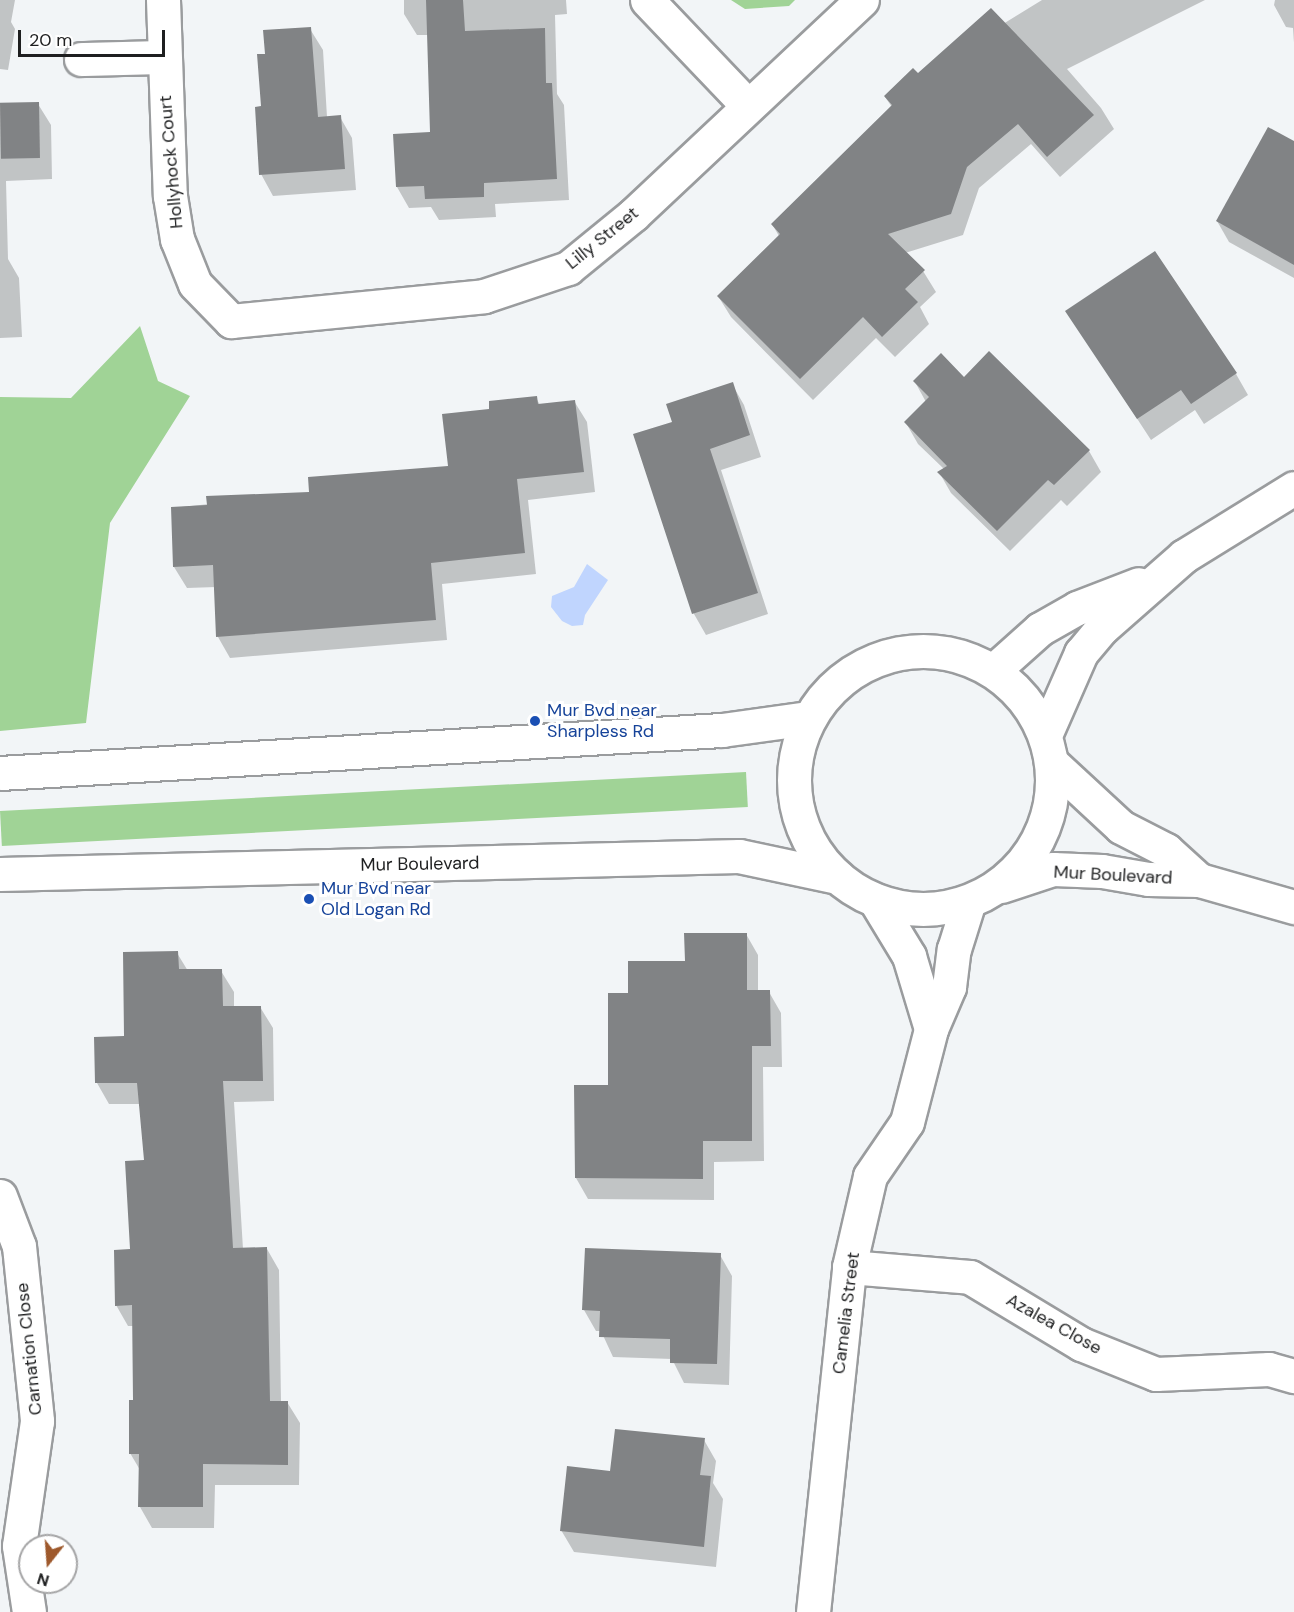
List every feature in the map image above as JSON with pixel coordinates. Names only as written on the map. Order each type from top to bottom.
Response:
[{"type":"street","name":"Hollyhock Court","points":[[163,0],[170,196],[177,239],[195,284],[231,321]]},
{"type":"street","points":[[646,0],[748,106]]},
{"type":"street","name":"Lilly Street","points":[[231,321],[484,296],[568,268],[633,214],[862,0]]},
{"type":"street","points":[[81,59],[164,57]]},
{"type":"street","points":[[993,671],[1040,629],[1077,608],[1157,577],[1294,488]]},
{"type":"street","points":[[1048,749],[1081,653],[1157,577]]},
{"type":"street","points":[[931,1029],[909,956],[875,900],[838,877],[811,845],[796,807],[794,765],[800,737],[825,694],[853,670],[886,656],[923,650],[950,654],[993,671],[1024,698],[1048,749],[1052,799],[1041,835],[1021,864],[981,894]]},
{"type":"street","points":[[0,773],[722,730],[809,718]]},
{"type":"street","name":"Mur Boulevard","points":[[1048,749],[1121,826],[1166,850],[1199,879]]},
{"type":"street","name":"Mur Boulevard","points":[[0,874],[739,856],[838,877]]},
{"type":"street","name":"Mur Boulevard","points":[[875,900],[906,908],[938,908],[1053,869],[1199,879],[1294,907]]},
{"type":"street","name":"Camelia Street","points":[[813,1612],[849,1267],[870,1176],[907,1122],[931,1029],[949,987],[954,949],[981,894]]},
{"type":"street","name":"Carnation Close","points":[[0,1196],[19,1246],[37,1421],[19,1546],[28,1612]]},
{"type":"street","name":"Azalea Close","points":[[849,1267],[970,1277],[1081,1344],[1156,1374],[1269,1369],[1294,1376]]},
{"type":"green space","points":[[731,0],[795,0],[789,6],[745,9]]},
{"type":"green space","points":[[140,326],[158,381],[190,396],[110,523],[86,723],[0,731],[0,397],[71,398]]},
{"type":"green space","points":[[746,772],[748,807],[2,846],[0,811]]},
{"type":"water","points":[[587,564],[608,580],[585,615],[583,625],[572,626],[562,621],[551,607],[552,596],[574,587]]},
{"type":"building","points":[[426,0],[463,0],[465,31],[545,28],[546,83],[552,83],[557,179],[484,183],[484,197],[425,199],[424,186],[396,187],[393,134],[430,132]]},
{"type":"building","points":[[991,8],[1094,115],[1047,157],[1018,124],[967,167],[951,214],[888,234],[925,270],[905,289],[918,302],[882,337],[863,317],[800,379],[717,296],[780,234],[771,224],[892,105],[884,96],[913,68],[918,73]]},
{"type":"building","points":[[311,27],[318,117],[341,115],[345,169],[259,175],[255,107],[261,106],[257,54],[265,54],[263,30]]},
{"type":"building","points":[[39,102],[40,158],[1,159],[0,103]]},
{"type":"building","points":[[1268,127],[1294,141],[1294,265],[1216,221]]},
{"type":"building","points":[[1155,251],[1237,373],[1191,404],[1181,390],[1137,419],[1065,311]]},
{"type":"building","points":[[989,351],[1090,450],[1054,485],[1048,480],[997,531],[937,472],[947,466],[904,422],[929,397],[913,381],[941,353],[964,377]]},
{"type":"building","points":[[733,382],[750,435],[710,449],[758,593],[692,614],[633,434],[672,422],[666,404]]},
{"type":"building","points":[[537,396],[538,404],[575,400],[584,472],[517,479],[525,553],[431,563],[436,620],[216,637],[213,565],[173,567],[171,507],[207,505],[206,496],[309,492],[308,477],[448,466],[442,414],[489,409],[489,401]]},
{"type":"building","points":[[684,933],[747,933],[747,990],[770,990],[771,1046],[752,1046],[752,1141],[703,1141],[703,1179],[575,1178],[574,1085],[608,1085],[608,993],[628,993],[628,961],[685,961]]},
{"type":"building","points":[[178,951],[179,969],[222,969],[223,1006],[261,1006],[263,1081],[223,1081],[233,1248],[267,1247],[270,1401],[288,1401],[288,1465],[203,1464],[203,1507],[138,1507],[139,1454],[129,1454],[129,1400],[133,1400],[132,1305],[115,1306],[114,1250],[130,1249],[125,1161],[144,1160],[137,1083],[95,1083],[94,1037],[124,1036],[123,952]]},
{"type":"building","points":[[585,1248],[721,1253],[717,1364],[670,1363],[670,1339],[599,1337],[600,1311],[582,1310]]},
{"type":"building","points":[[615,1429],[705,1438],[700,1475],[711,1476],[704,1547],[560,1531],[567,1466],[610,1471]]},
{"type":"place","name":"Mur Bvd near Sharpless Rd","points":[[535,721]]},
{"type":"place","name":"Mur Bvd near Old Logan Rd","points":[[309,899]]}]
